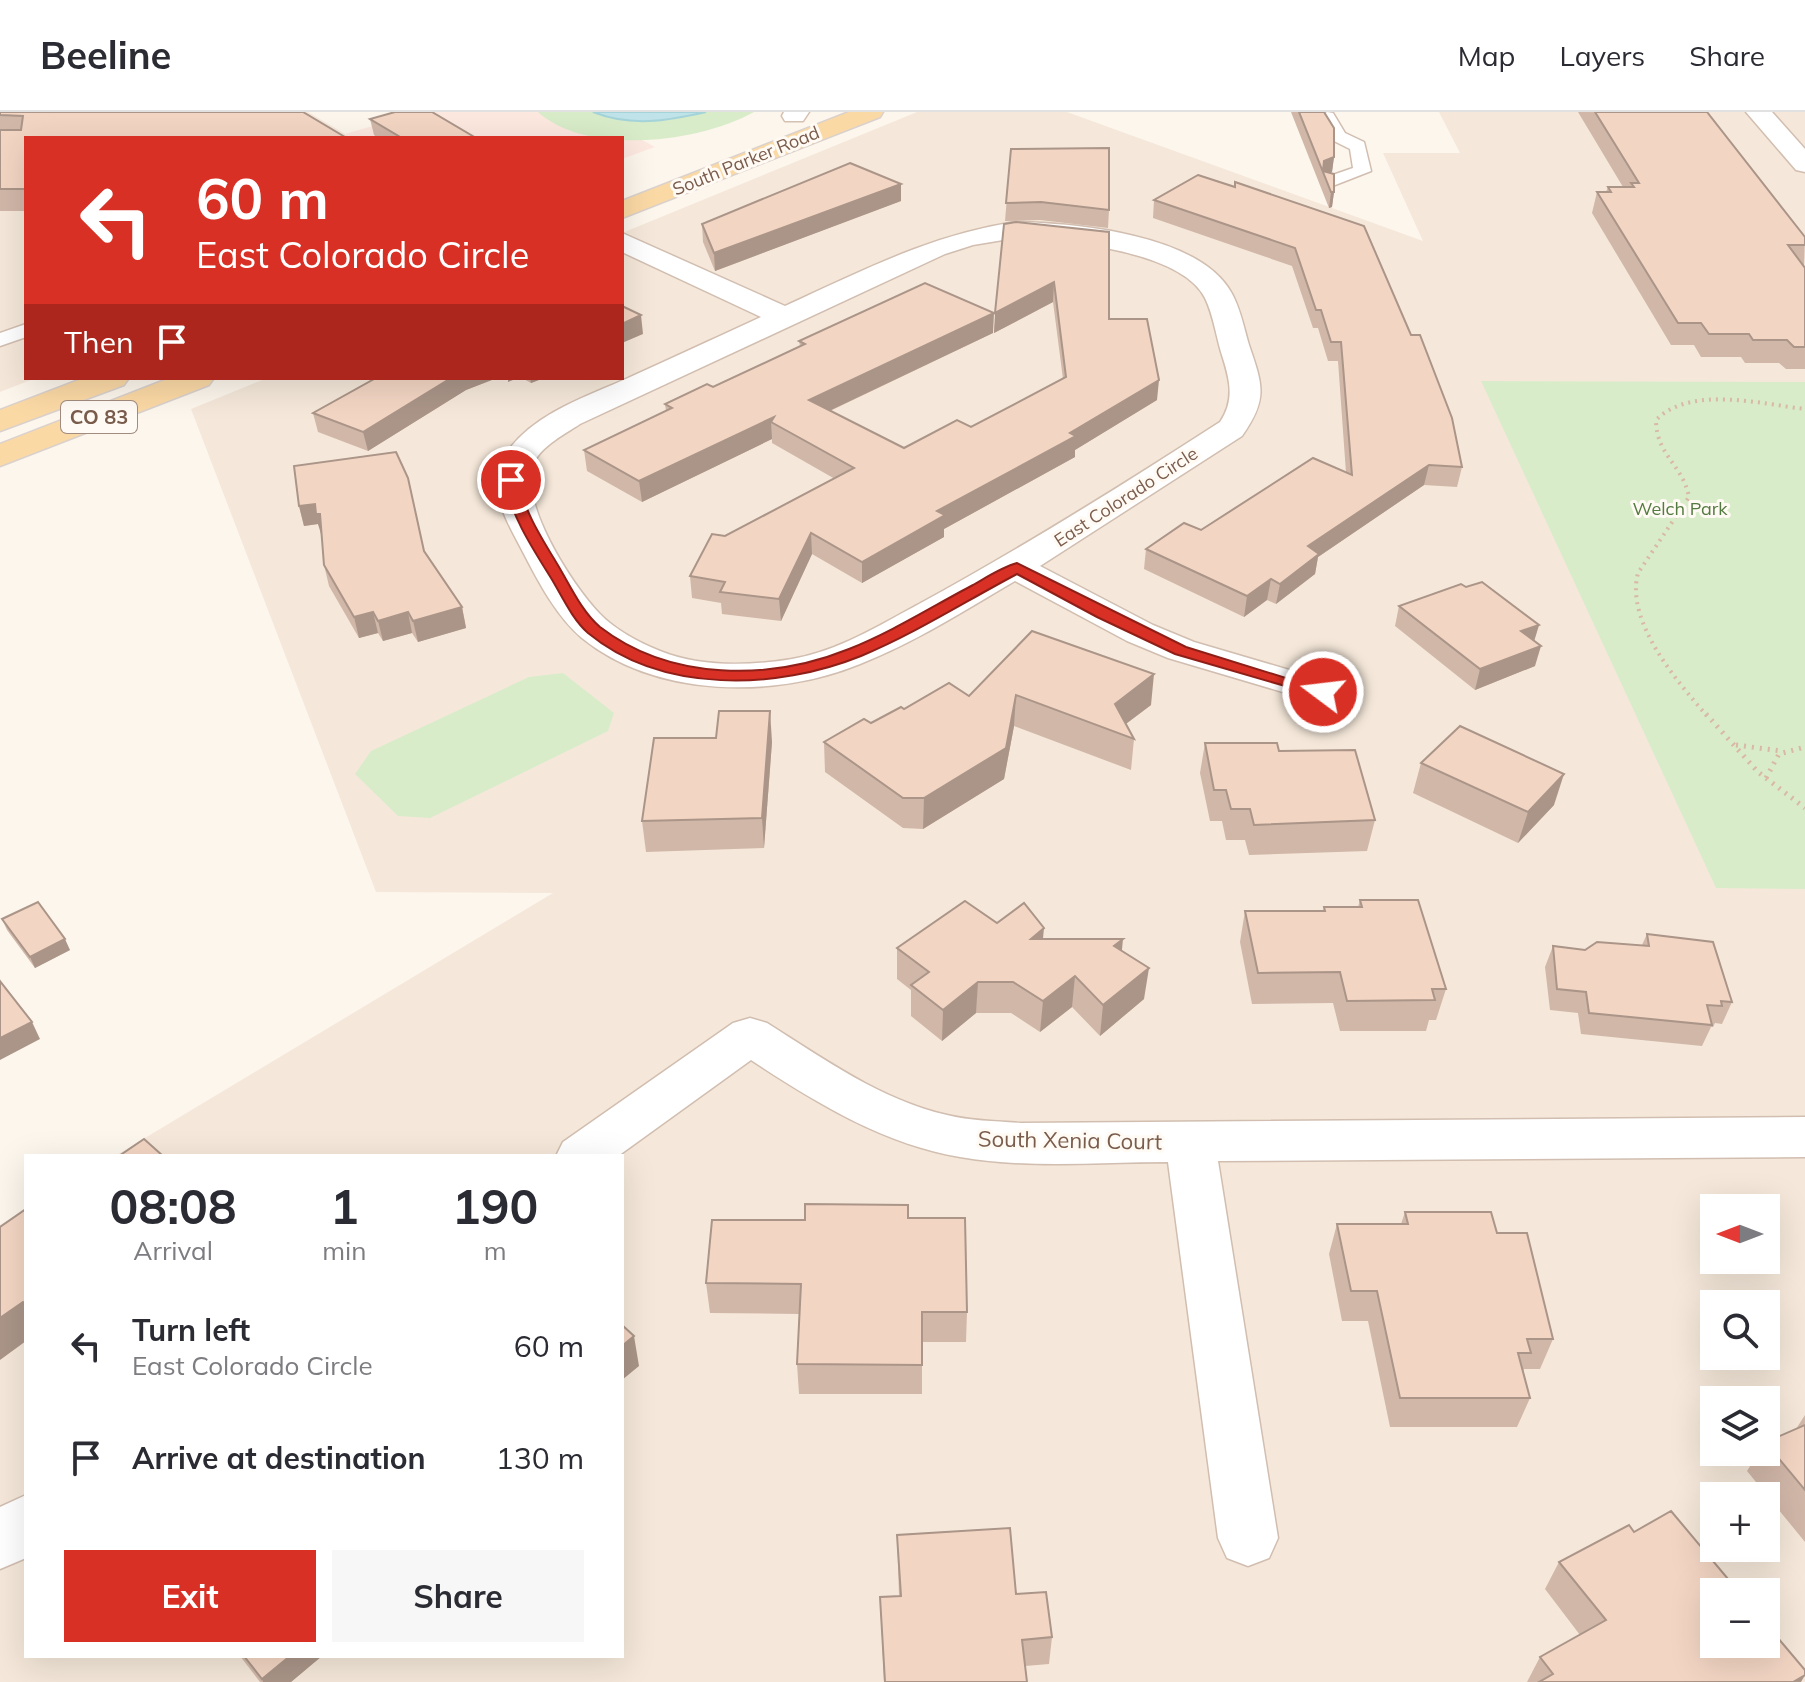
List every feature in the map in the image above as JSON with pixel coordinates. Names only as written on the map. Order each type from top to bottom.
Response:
[{"type":"main road","name":"South Parker Road","points":[[624,209],[871,112]]},
{"type":"main road","name":"South Parker Road","points":[[624,181],[799,113]]},
{"type":"main road","name":"CO 83","points":[[0,421],[108,380]]},
{"type":"main road","name":"CO 83","points":[[0,456],[193,380]]},
{"type":"street","points":[[1758,112],[1805,164]]},
{"type":"street","name":"East Colorado Circle","points":[[1015,230],[1066,232],[1110,240],[1181,263],[1209,282],[1218,294],[1247,385],[1243,412],[1231,429],[1017,568],[857,652],[819,665],[774,674],[727,675],[682,670],[641,659],[594,629],[580,614],[518,510],[511,480],[518,459],[533,440],[569,417],[756,331],[953,241],[1015,230]]},
{"type":"street","points":[[624,242],[786,318]]},
{"type":"street","points":[[624,267],[756,331]]},
{"type":"street","points":[[1017,568],[1115,621],[1181,650],[1323,692]]},
{"type":"street","name":"South Xenia Court","points":[[584,1154],[750,1036],[855,1102],[947,1135],[1021,1143],[1805,1137]]},
{"type":"street","name":"South Xenia Court","points":[[1190,1141],[1248,1538]]},
{"type":"street","points":[[0,1541],[24,1524]]},
{"type":"lane","points":[[1321,114],[1338,136],[1358,146],[1362,171],[1330,182]]},
{"type":"lane","points":[[0,340],[24,331]]},
{"type":"path","points":[[1805,409],[1701,400],[1673,405],[1656,418],[1657,441],[1686,484],[1689,497],[1641,566],[1635,584],[1636,603],[1670,669],[1766,779],[1791,802],[1805,808]]},
{"type":"path","points":[[1735,745],[1781,751],[1805,747]]},
{"type":"path","points":[[1766,779],[1772,759],[1781,751]]},
{"type":"shaded area","points":[[0,112],[308,112],[349,136],[24,136],[24,380],[31,380],[0,392]]},
{"type":"shaded area","points":[[421,112],[591,112],[655,147],[624,158],[624,136],[345,134]]},
{"type":"shaded area","points":[[917,112],[1067,112],[1423,241],[1383,153],[1460,153],[1439,112],[1805,112],[1805,1682],[0,1682],[0,1225],[24,1211],[24,1658],[624,1658],[624,1154],[118,1154],[553,893],[376,892],[191,409],[262,380],[624,380],[624,232]]},
{"type":"green space","points":[[538,112],[754,112],[704,131],[643,140],[624,140],[624,136],[590,136],[559,126]]},
{"type":"green space","name":"Welch Park","points":[[1481,381],[1805,382],[1805,889],[1716,888]]},
{"type":"green space","points":[[563,673],[614,713],[608,731],[430,818],[398,816],[355,774],[371,751],[529,677]]},
{"type":"water","points":[[593,112],[706,112],[635,121]]},
{"type":"building","points":[[0,112],[303,112],[343,136],[24,136],[24,189],[0,189],[0,130],[21,130],[23,116],[0,115]]},
{"type":"building","points":[[395,112],[432,112],[473,136],[399,136],[370,119]]},
{"type":"building","points":[[1299,112],[1324,112],[1334,128],[1334,157],[1324,161],[1323,171],[1334,174],[1334,192],[1331,192]]},
{"type":"building","points":[[1595,112],[1707,112],[1805,237],[1805,245],[1788,245],[1805,268],[1805,347],[1794,347],[1787,340],[1753,340],[1749,334],[1709,334],[1701,323],[1678,323],[1597,192],[1611,192],[1608,187],[1634,187],[1631,183],[1639,183]]},
{"type":"building","points":[[1109,148],[1109,210],[1041,202],[1006,203],[1011,149]]},
{"type":"building","points":[[850,163],[901,184],[714,253],[702,224]]},
{"type":"building","points":[[1198,175],[1235,187],[1235,182],[1364,226],[1411,335],[1420,335],[1452,418],[1462,467],[1429,465],[1308,546],[1319,554],[1280,584],[1271,579],[1247,596],[1146,549],[1184,523],[1201,530],[1313,458],[1352,475],[1341,342],[1331,342],[1321,310],[1316,310],[1295,248],[1154,200]]},
{"type":"building","points":[[1016,222],[1109,232],[1109,319],[1147,319],[1159,380],[1070,433],[1076,436],[937,511],[945,515],[862,562],[811,533],[779,599],[720,592],[725,582],[690,576],[712,534],[725,536],[854,468],[771,422],[774,417],[639,481],[584,450],[672,408],[665,404],[707,384],[713,387],[805,344],[799,341],[925,283],[994,313],[809,400],[904,448],[957,420],[971,427],[1066,377],[1054,282],[995,313],[1004,224]]},
{"type":"building","points":[[624,307],[641,315],[624,323]]},
{"type":"building","points":[[372,380],[448,380],[363,432],[313,413]]},
{"type":"building","points":[[396,452],[408,478],[424,551],[462,607],[413,621],[408,612],[378,621],[373,612],[354,617],[324,565],[320,514],[316,514],[315,504],[299,506],[294,466]]},
{"type":"building","points":[[1482,582],[1539,625],[1521,631],[1541,646],[1480,669],[1399,606],[1461,584],[1466,587]]},
{"type":"building","points":[[1032,631],[1154,674],[1115,704],[1134,739],[1016,695],[1006,748],[924,798],[903,798],[824,742],[864,719],[871,723],[901,707],[904,709],[949,683],[969,696]]},
{"type":"building","points":[[719,711],[770,711],[762,818],[642,821],[654,738],[716,738]]},
{"type":"building","points":[[1460,726],[1564,774],[1528,812],[1421,763]]},
{"type":"building","points":[[1205,743],[1277,743],[1279,751],[1355,750],[1375,820],[1254,825],[1250,809],[1231,809],[1226,790],[1214,790]]},
{"type":"building","points":[[1360,900],[1418,900],[1446,989],[1432,989],[1435,1000],[1347,1001],[1340,972],[1258,973],[1245,911],[1325,911],[1324,907],[1362,907]]},
{"type":"building","points":[[965,901],[997,923],[1024,903],[1044,928],[1031,939],[1123,939],[1114,946],[1149,968],[1103,1005],[1075,976],[1043,1001],[1013,982],[978,982],[943,1010],[911,985],[929,972],[897,948]]},
{"type":"building","points":[[38,902],[65,939],[30,957],[2,919]]},
{"type":"building","points":[[1647,934],[1713,942],[1732,1002],[1721,1001],[1722,1006],[1707,1005],[1712,1025],[1589,1013],[1586,992],[1557,989],[1553,946],[1585,950],[1597,942],[1649,946]]},
{"type":"building","points":[[0,981],[32,1022],[0,1038]]},
{"type":"building","points":[[144,1139],[161,1154],[122,1154]]},
{"type":"building","points":[[805,1204],[908,1205],[908,1218],[965,1218],[967,1312],[922,1312],[922,1365],[797,1364],[801,1284],[706,1283],[712,1220],[805,1220]]},
{"type":"building","points":[[24,1210],[24,1303],[0,1318],[0,1227]]},
{"type":"building","points":[[1405,1212],[1491,1212],[1497,1233],[1527,1233],[1553,1339],[1527,1339],[1531,1353],[1518,1353],[1530,1398],[1400,1398],[1377,1291],[1351,1291],[1337,1224],[1408,1224]]},
{"type":"building","points":[[624,1327],[634,1336],[624,1344]]},
{"type":"building","points":[[1805,1425],[1805,1490],[1780,1460],[1780,1436]]},
{"type":"building","points":[[1671,1511],[1700,1546],[1700,1562],[1714,1562],[1727,1578],[1700,1578],[1700,1658],[1780,1658],[1780,1641],[1805,1670],[1805,1675],[1793,1682],[1539,1682],[1553,1674],[1540,1657],[1606,1620],[1559,1562],[1629,1525],[1634,1532]]},
{"type":"building","points":[[1010,1528],[1016,1594],[1046,1592],[1052,1637],[1022,1640],[1027,1682],[885,1682],[880,1597],[901,1596],[897,1535]]},
{"type":"building","points":[[246,1658],[288,1658],[262,1679]]},
{"type":"route","points":[[511,480],[511,491],[518,510],[580,614],[617,646],[641,659],[682,670],[727,675],[774,674],[819,665],[857,652],[1017,568],[1140,633],[1181,650],[1226,666],[1323,692]]}]
